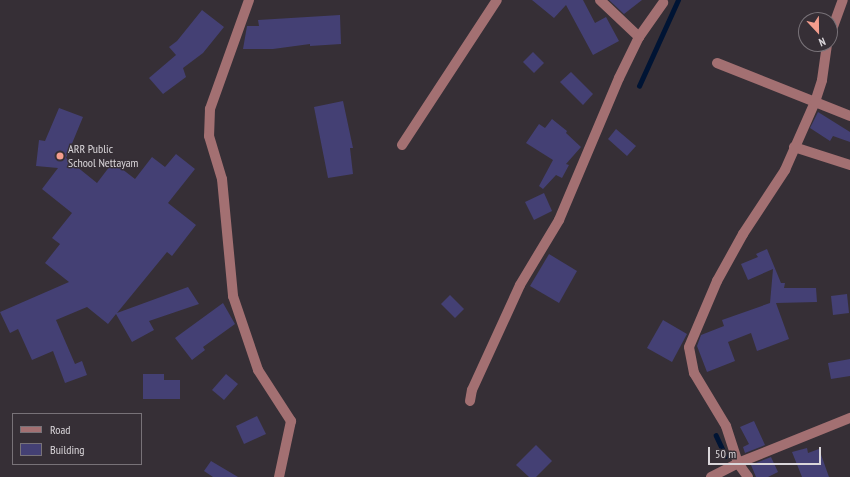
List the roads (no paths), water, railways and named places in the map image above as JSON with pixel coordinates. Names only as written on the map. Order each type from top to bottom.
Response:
[{"type":"street","points":[[250,0],[210,109],[209,136],[222,179],[233,296],[258,370],[291,421],[279,477]]},
{"type":"street","points":[[402,144],[497,0]]},
{"type":"street","points":[[600,0],[639,37]]},
{"type":"street","points":[[838,13],[843,0]]},
{"type":"street","points":[[470,401],[472,390],[520,285],[560,220],[619,78],[639,37],[663,1]]},
{"type":"street","points":[[748,477],[738,463],[726,426],[694,373],[689,347],[717,281],[743,234],[785,170],[815,102],[822,80],[826,52]]},
{"type":"street","points":[[717,62],[850,116]]},
{"type":"street","points":[[794,147],[850,165]]},
{"type":"street","points":[[711,477],[738,463],[850,418]]},
{"type":"waterway","points":[[639,86],[678,0]]},
{"type":"waterway","points":[[716,435],[726,456]]},
{"type":"place","name":"ARR Public School Nettayam","points":[[60,156]]}]
